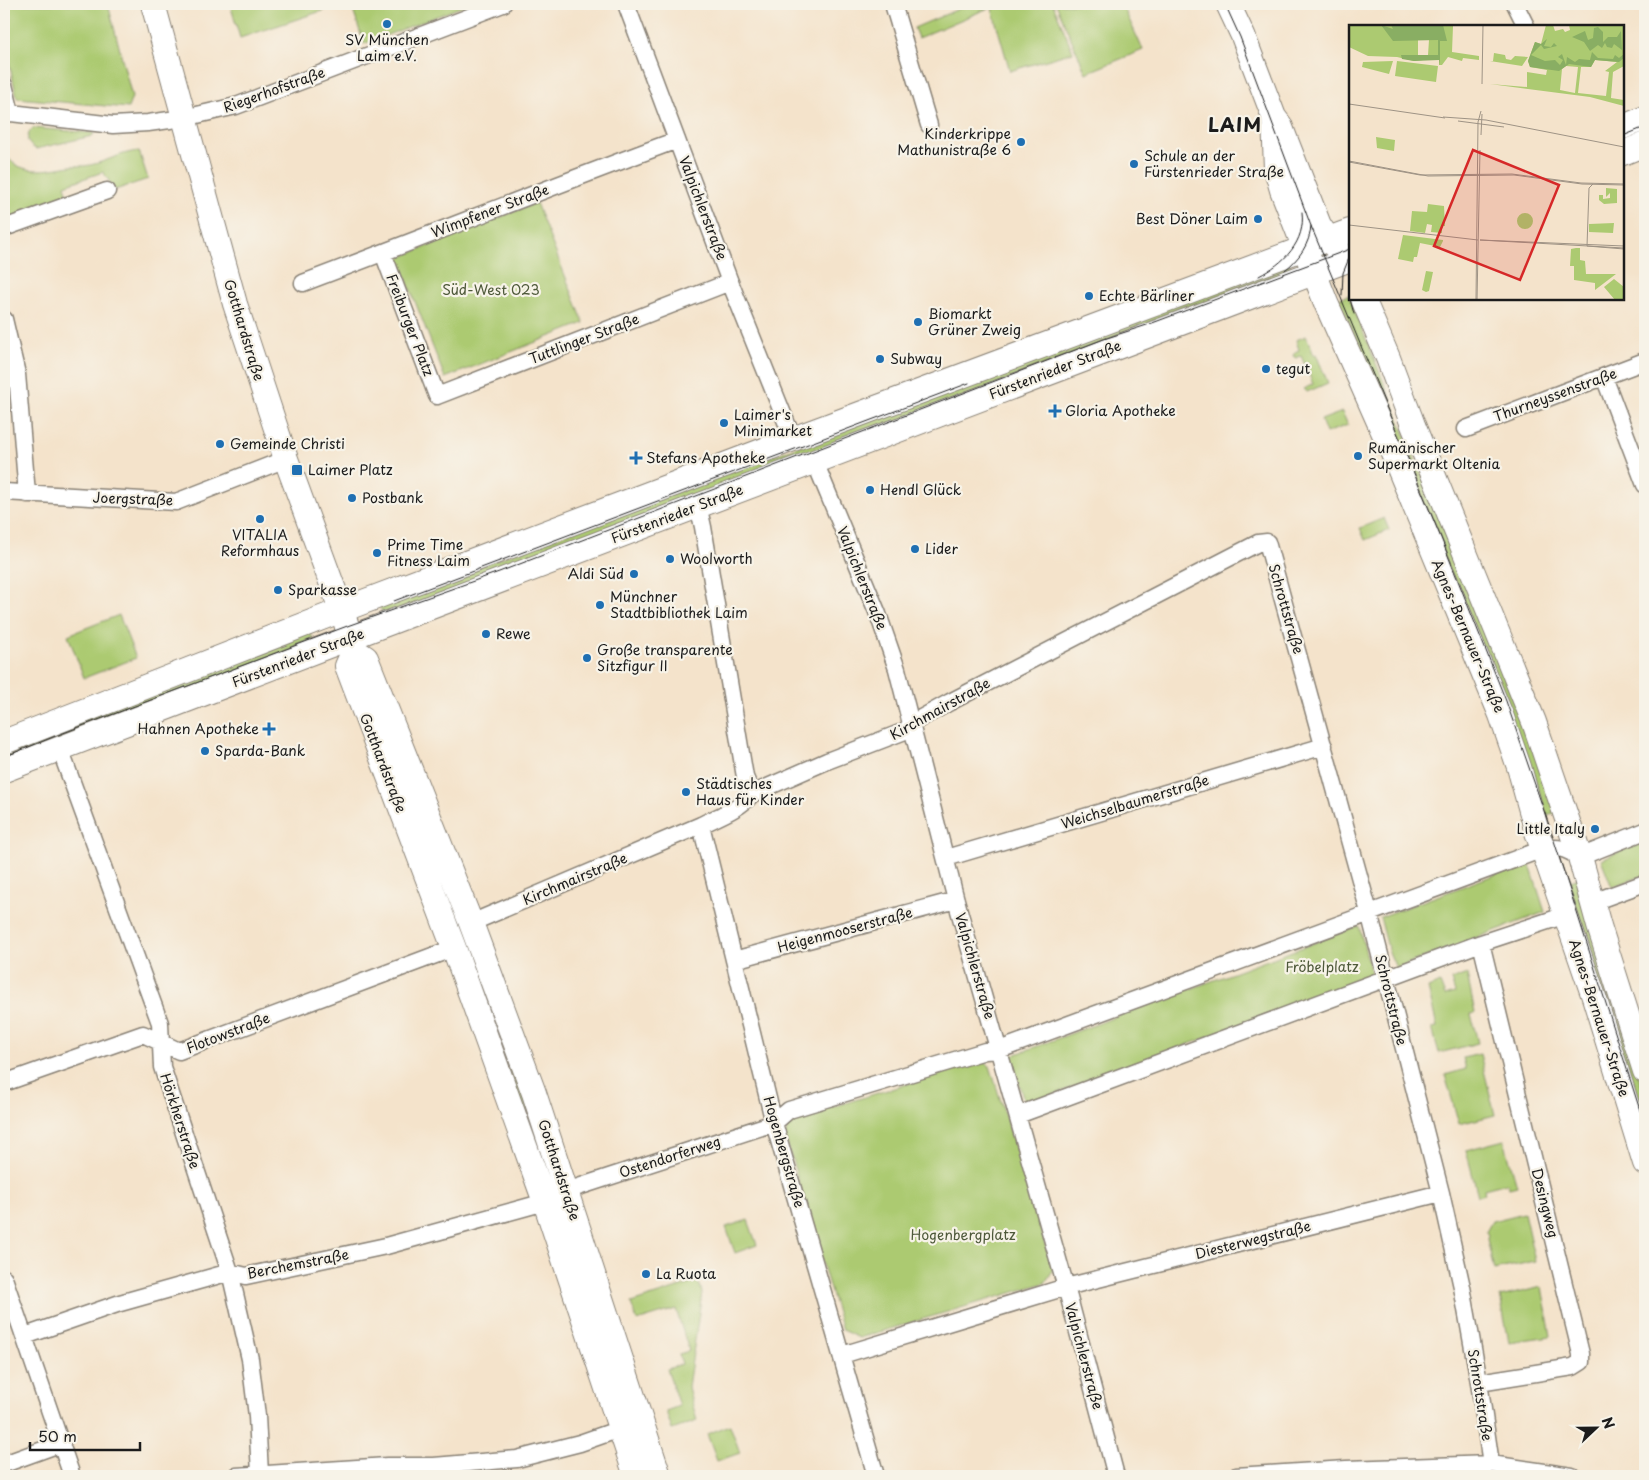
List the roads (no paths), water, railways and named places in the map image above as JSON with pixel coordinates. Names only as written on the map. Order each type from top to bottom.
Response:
[{"type":"main road","name":"Gotthardstraße","points":[[154,4],[235,304],[286,459],[342,610],[352,644],[366,658],[471,923],[534,1093],[659,1476]]},
{"type":"main road","name":"Agnes-Bernauer-Straße","points":[[1228,4],[1243,36],[1274,117],[1286,138],[1319,225],[1339,235],[1349,262]]},
{"type":"main road","name":"Agnes-Bernauer-Straße","points":[[1274,117],[1276,168],[1282,190],[1314,272],[1397,464],[1501,715],[1543,849],[1594,997],[1645,1163]]},
{"type":"main road","points":[[1624,127],[1645,118]]},
{"type":"main road","points":[[1624,153],[1645,144]]},
{"type":"main road","name":"Fürstenrieder Straße","points":[[4,742],[342,610],[1339,235]]},
{"type":"main road","name":"Fürstenrieder Straße","points":[[4,770],[352,644],[698,505],[818,471],[1314,272],[1349,262]]},
{"type":"main road","name":"Agnes-Bernauer-Straße","points":[[1363,300],[1534,722],[1580,856],[1645,1071]]},
{"type":"main road","name":"Gotthardstraße","points":[[352,644],[347,666],[454,948],[545,1202],[636,1476]]},
{"type":"main road","points":[[426,875],[438,878],[443,876],[449,868]]},
{"type":"street","name":"Riegerhofstraße","points":[[7,114],[114,125],[184,118],[236,106],[503,4]]},
{"type":"street","name":"Valpichlerstraße","points":[[626,4],[730,282],[793,439]]},
{"type":"street","points":[[893,4],[928,125]]},
{"type":"street","points":[[1515,4],[1526,25]]},
{"type":"street","points":[[4,85],[7,114]]},
{"type":"street","name":"Wimpfener Straße","points":[[304,283],[528,195],[677,140]]},
{"type":"street","points":[[4,228],[107,191]]},
{"type":"street","name":"Freiburger Platz","points":[[383,253],[437,396]]},
{"type":"street","name":"Tuttlinger Straße","points":[[437,396],[730,282]]},
{"type":"street","points":[[4,319],[17,374],[27,494]]},
{"type":"street","name":"Thurneyssenstraße","points":[[1466,428],[1645,361]]},
{"type":"street","points":[[1604,377],[1645,485]]},
{"type":"street","name":"Joergstraße","points":[[4,492],[176,502],[286,459]]},
{"type":"street","name":"Valpichlerstraße","points":[[818,471],[878,614],[897,669],[956,900],[1066,1287],[1116,1476]]},
{"type":"street","points":[[698,505],[745,777],[752,794]]},
{"type":"street","name":"Kirchmairstraße","points":[[471,923],[736,809],[752,794],[827,761],[905,731],[912,723],[950,702],[1258,543],[1267,542]]},
{"type":"street","name":"Schrottstraße","points":[[1267,542],[1369,912],[1441,1193],[1462,1286],[1491,1464]]},
{"type":"street","name":"Weichselbaumerstraße","points":[[946,858],[1324,746]]},
{"type":"street","name":"Hörkherstraße","points":[[60,749],[160,1023],[162,1067],[230,1272],[250,1359],[257,1416],[260,1474]]},
{"type":"street","name":"Hogenbergstraße","points":[[701,825],[774,1123],[876,1476]]},
{"type":"street","points":[[774,1123],[789,1110],[985,1051],[999,1050],[1543,849],[1564,848],[1580,856],[1645,831]]},
{"type":"street","points":[[1593,902],[1645,883]]},
{"type":"street","name":"Heigenmooserstraße","points":[[734,960],[956,900]]},
{"type":"street","points":[[1018,1116],[1481,943],[1566,915]]},
{"type":"street","name":"Desingweg","points":[[1479,1382],[1573,1367],[1581,1362],[1581,1354],[1481,943]]},
{"type":"street","name":"Flotowstraße","points":[[4,1083],[143,1034],[179,1052],[454,948]]},
{"type":"street","name":"Ostendorferweg","points":[[566,1191],[774,1123]]},
{"type":"street","name":"Diesterwegstraße","points":[[1066,1287],[1441,1193]]},
{"type":"street","name":"Berchemstraße","points":[[25,1336],[120,1303],[230,1272],[246,1276],[368,1250],[545,1202]]},
{"type":"street","points":[[4,1278],[72,1476]]},
{"type":"street","points":[[842,1356],[1066,1287]]},
{"type":"street","points":[[236,1476],[387,1466],[434,1466],[517,1459],[580,1443],[620,1430]]},
{"type":"street","points":[[4,1464],[62,1443]]},
{"type":"street","points":[[1236,1476],[1346,1469],[1491,1464],[1572,1476]]},
{"type":"tram line","points":[[1225,4],[1240,37],[1311,226],[1441,538],[1506,701],[1550,828],[1645,1126]]},
{"type":"tram line","points":[[1624,136],[1645,127]]},
{"type":"tram line","points":[[1259,276],[1285,258],[1297,242],[1302,223],[1302,212]]},
{"type":"tram line","points":[[1285,270],[1303,251],[1311,226]]},
{"type":"tram line","points":[[4,757],[350,625],[499,572],[1104,339],[1147,325],[1349,249]]},
{"type":"tram line","points":[[1342,295],[1343,273],[1349,258]]},
{"type":"tram line","points":[[1350,300],[1354,314]]},
{"type":"tram line","points":[[394,601],[969,383]]},
{"type":"place","name":"SV München Laim e.V.","points":[[387,24]]},
{"type":"place","name":"Kinderkrippe Mathunistraße 6","points":[[1021,142]]},
{"type":"place","name":"Schule an der Fürstenrieder Straße","points":[[1134,164]]},
{"type":"place","name":"Best Döner Laim","points":[[1258,219]]},
{"type":"place","name":"Echte Bärliner","points":[[1089,296]]},
{"type":"place","name":"Biomarkt Grüner Zweig","points":[[918,322]]},
{"type":"place","name":"Subway","points":[[880,359]]},
{"type":"place","name":"tegut","points":[[1266,369]]},
{"type":"place","name":"Gloria Apotheke","points":[[1055,411]]},
{"type":"place","name":"Laimer's Minimarket","points":[[724,423]]},
{"type":"place","name":"Gemeinde Christi","points":[[220,444]]},
{"type":"place","name":"Rumänischer Supermarkt Oltenia","points":[[1358,456]]},
{"type":"place","name":"Stefans Apotheke","points":[[636,458]]},
{"type":"place","name":"Laimer Platz","points":[[297,470]]},
{"type":"place","name":"Hendl Glück","points":[[870,490]]},
{"type":"place","name":"Postbank","points":[[352,498]]},
{"type":"place","name":"VITALIA Reformhaus","points":[[260,519]]},
{"type":"place","name":"Lider","points":[[915,549]]},
{"type":"place","name":"Prime Time Fitness Laim","points":[[377,553]]},
{"type":"place","name":"Woolworth","points":[[670,559]]},
{"type":"place","name":"Aldi Süd","points":[[634,574]]},
{"type":"place","name":"Sparkasse","points":[[278,590]]},
{"type":"place","name":"Münchner Stadtbibliothek Laim","points":[[600,605]]},
{"type":"place","name":"Rewe","points":[[486,634]]},
{"type":"place","name":"Große transparente Sitzfigur II","points":[[587,658]]},
{"type":"place","name":"Hahnen Apotheke","points":[[269,729]]},
{"type":"place","name":"Sparda-Bank","points":[[205,751]]},
{"type":"place","name":"Städtisches Haus für Kinder","points":[[686,792]]},
{"type":"place","name":"Little Italy","points":[[1595,829]]},
{"type":"place","name":"La Ruota","points":[[646,1274]]},
{"type":"district","name":"LAIM","points":[[1235,125]]},
{"type":"park label","name":"Süd-West 023","points":[[491,290]]},
{"type":"park label","name":"Fröbelplatz","points":[[1322,967]]},
{"type":"park label","name":"Hogenbergplatz","points":[[963,1235]]}]
